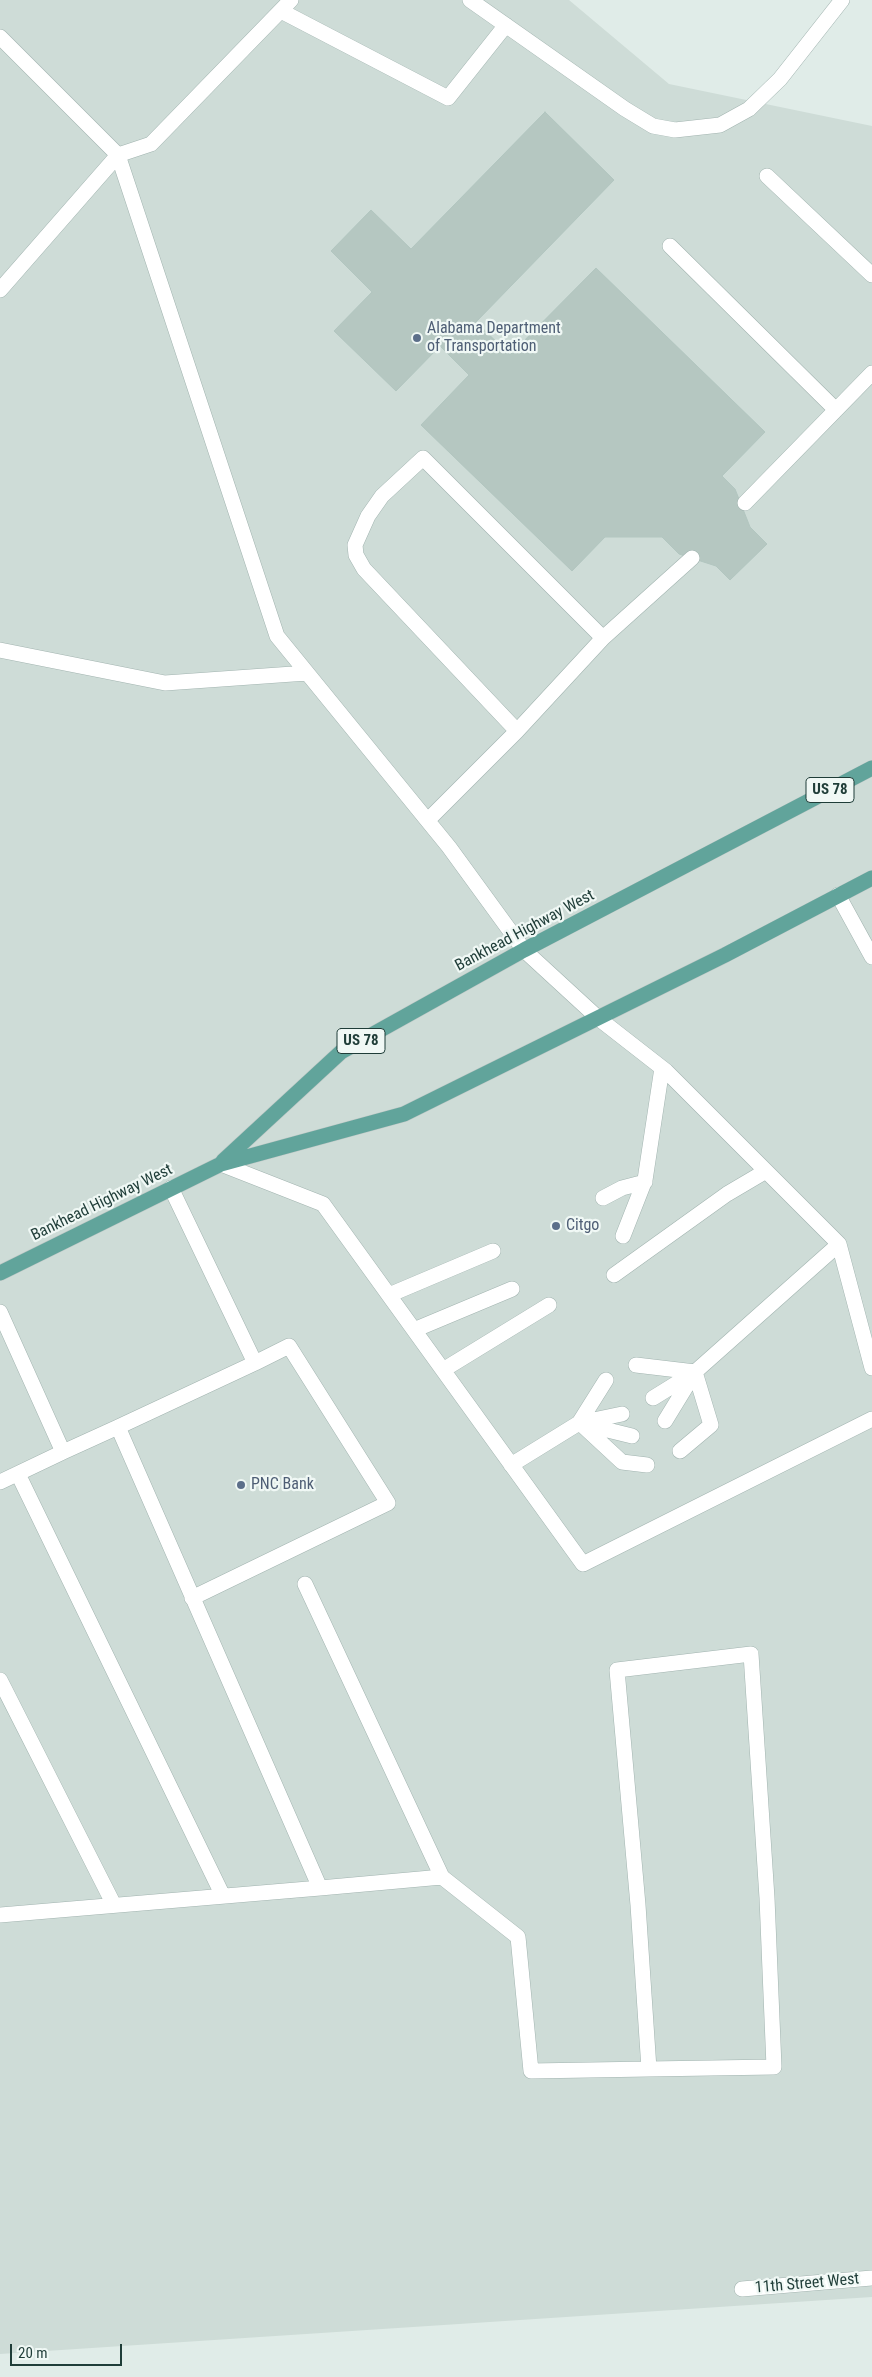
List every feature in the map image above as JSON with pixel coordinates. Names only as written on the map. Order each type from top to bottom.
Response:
[{"type":"main road","name":"Bankhead Highway West","points":[[220,1164],[341,1052],[524,950],[872,768]]},
{"type":"main road","name":"Bankhead Highway West","points":[[0,1273],[220,1164],[404,1114],[725,955],[872,878]]},
{"type":"street","points":[[470,0],[652,126],[675,130],[691,130],[720,125],[749,109],[780,79],[842,0]]},
{"type":"street","points":[[0,290],[118,155],[151,144],[286,5],[448,98],[506,25]]},
{"type":"street","points":[[0,37],[118,155],[277,636],[428,820],[524,950],[598,1018],[662,1068],[839,1244],[872,1368]]},
{"type":"street","points":[[766,176],[872,275]]},
{"type":"street","points":[[670,246],[836,410]]},
{"type":"street","points":[[745,504],[872,373]]},
{"type":"street","points":[[517,731],[364,569],[356,555],[355,545],[368,516],[382,496],[423,458],[603,638]]},
{"type":"street","points":[[428,820],[517,731],[603,638],[692,558]]},
{"type":"street","points":[[0,650],[165,682],[307,673]]},
{"type":"street","points":[[838,895],[872,957]]},
{"type":"street","points":[[623,1236],[644,1182],[662,1068]]},
{"type":"street","points":[[220,1164],[323,1204],[583,1564],[872,1419]]},
{"type":"street","points":[[614,1275],[727,1194],[766,1171]]},
{"type":"street","points":[[602,1198],[622,1188],[644,1182]]},
{"type":"street","points":[[170,1188],[255,1363]]},
{"type":"street","points":[[653,1398],[695,1372],[839,1244]]},
{"type":"street","points":[[389,1295],[493,1251]]},
{"type":"street","points":[[414,1330],[512,1289]]},
{"type":"street","points":[[443,1370],[549,1305]]},
{"type":"street","points":[[0,1312],[63,1452]]},
{"type":"street","points":[[0,1482],[289,1346],[388,1503],[192,1598]]},
{"type":"street","points":[[636,1365],[695,1372]]},
{"type":"street","points":[[665,1421],[695,1372]]},
{"type":"street","points":[[680,1451],[711,1425],[695,1372]]},
{"type":"street","points":[[580,1423],[606,1380]]},
{"type":"street","points":[[511,1465],[580,1423],[622,1414]]},
{"type":"street","points":[[580,1423],[632,1436]]},
{"type":"street","points":[[580,1423],[622,1462],[647,1465]]},
{"type":"street","points":[[118,1427],[320,1888]]},
{"type":"street","points":[[18,1474],[223,1896]]},
{"type":"street","points":[[305,1584],[442,1877],[518,1937],[531,2071],[774,2067],[767,1898],[751,1654],[617,1670],[638,1905],[649,2069]]},
{"type":"street","points":[[0,1680],[114,1905]]},
{"type":"street","points":[[0,1915],[442,1877]]},
{"type":"street","name":"11th Street West","points":[[742,2289],[872,2278]]},
{"type":"shaded area","points":[[0,0],[569,0],[669,84],[872,126],[872,2297],[0,2354]]},
{"type":"building","name":"Alabama Department of Transportation","points":[[545,112],[614,180],[476,322],[510,355],[596,268],[765,432],[722,476],[735,489],[750,527],[767,544],[730,580],[716,566],[679,554],[662,537],[605,537],[572,571],[421,425],[469,375],[440,346],[396,391],[334,331],[372,292],[331,251],[371,210],[411,249]]},
{"type":"place","name":"Alabama Department of Transportation","points":[[417,338]]},
{"type":"place","name":"Citgo","points":[[556,1226]]},
{"type":"place","name":"PNC Bank","points":[[241,1485]]}]
